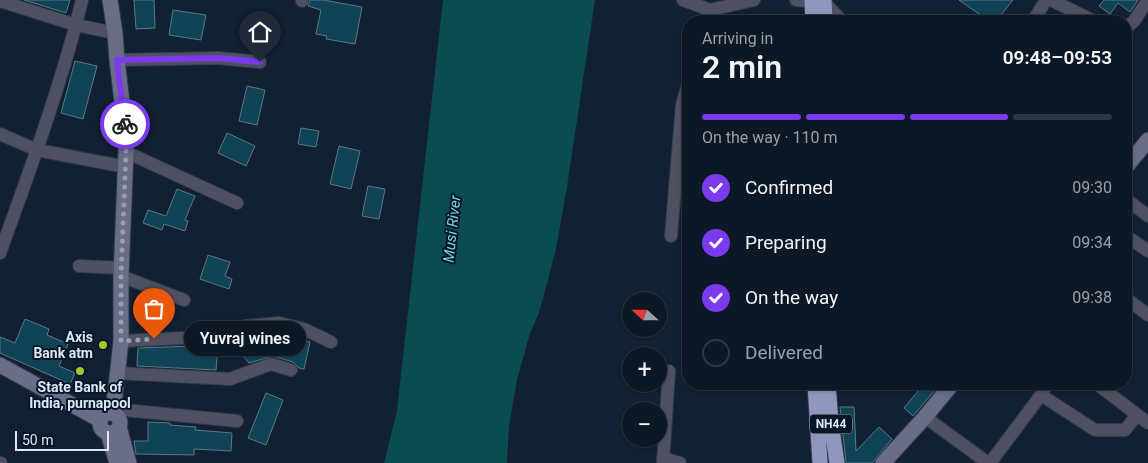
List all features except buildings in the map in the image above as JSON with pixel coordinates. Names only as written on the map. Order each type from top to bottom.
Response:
[{"type":"highway","points":[[814,15],[818,1]]},
{"type":"highway","points":[[818,1],[823,15]]},
{"type":"highway","name":"NH44","points":[[815,390],[820,463]]},
{"type":"highway","name":"NH44","points":[[828,390],[837,463]]},
{"type":"main road","points":[[110,0],[125,128],[126,160],[121,272],[121,341],[111,420],[117,463]]},
{"type":"main road","points":[[1132,160],[1148,140]]},
{"type":"main road","points":[[0,365],[111,420],[129,463]]},
{"type":"main road","points":[[883,463],[947,390]]},
{"type":"street","points":[[0,253],[37,150],[82,0]]},
{"type":"street","points":[[683,0],[707,15]]},
{"type":"street","points":[[712,15],[754,0]]},
{"type":"street","points":[[796,0],[818,1],[835,15]]},
{"type":"street","points":[[1037,15],[1046,0]]},
{"type":"street","points":[[1051,0],[1082,15]]},
{"type":"street","points":[[1132,23],[1148,0]]},
{"type":"street","points":[[0,1],[76,25],[115,33]]},
{"type":"street","points":[[117,60],[218,58],[260,62]]},
{"type":"street","points":[[0,134],[37,150],[126,160],[237,203]]},
{"type":"street","points":[[671,236],[682,144]]},
{"type":"street","points":[[1132,204],[1148,216]]},
{"type":"street","points":[[1132,240],[1148,252]]},
{"type":"street","points":[[79,266],[121,272],[184,300]]},
{"type":"street","points":[[1132,303],[1148,315]]},
{"type":"street","points":[[121,341],[203,337],[246,326],[279,323],[304,329],[331,342]]},
{"type":"street","points":[[117,373],[230,379],[271,364],[291,370]]},
{"type":"street","points":[[668,372],[663,461],[680,463]]},
{"type":"street","points":[[925,417],[989,463],[1044,390]]},
{"type":"street","points":[[1105,390],[1148,423]]},
{"type":"street","points":[[1041,395],[1095,430],[1125,430],[1137,415]]},
{"type":"street","points":[[111,420],[237,421]]},
{"type":"water","name":"Musi River","points":[[443,0],[595,0],[556,249],[539,313],[530,333],[517,380],[509,426],[507,463],[384,463],[397,410]]},
{"type":"way so far","points":[[125,124],[126,152],[121,276],[121,341],[154,339]]},
{"type":"place","name":"Yuvraj wines","points":[[154,339]]},
{"type":"place","name":"Axis Bank atm","points":[[103,345]]},
{"type":"place","name":"State Bank of India, purnapool","points":[[80,371]]},
{"type":"route","points":[[125,124],[117,60],[218,58],[260,62]]}]
